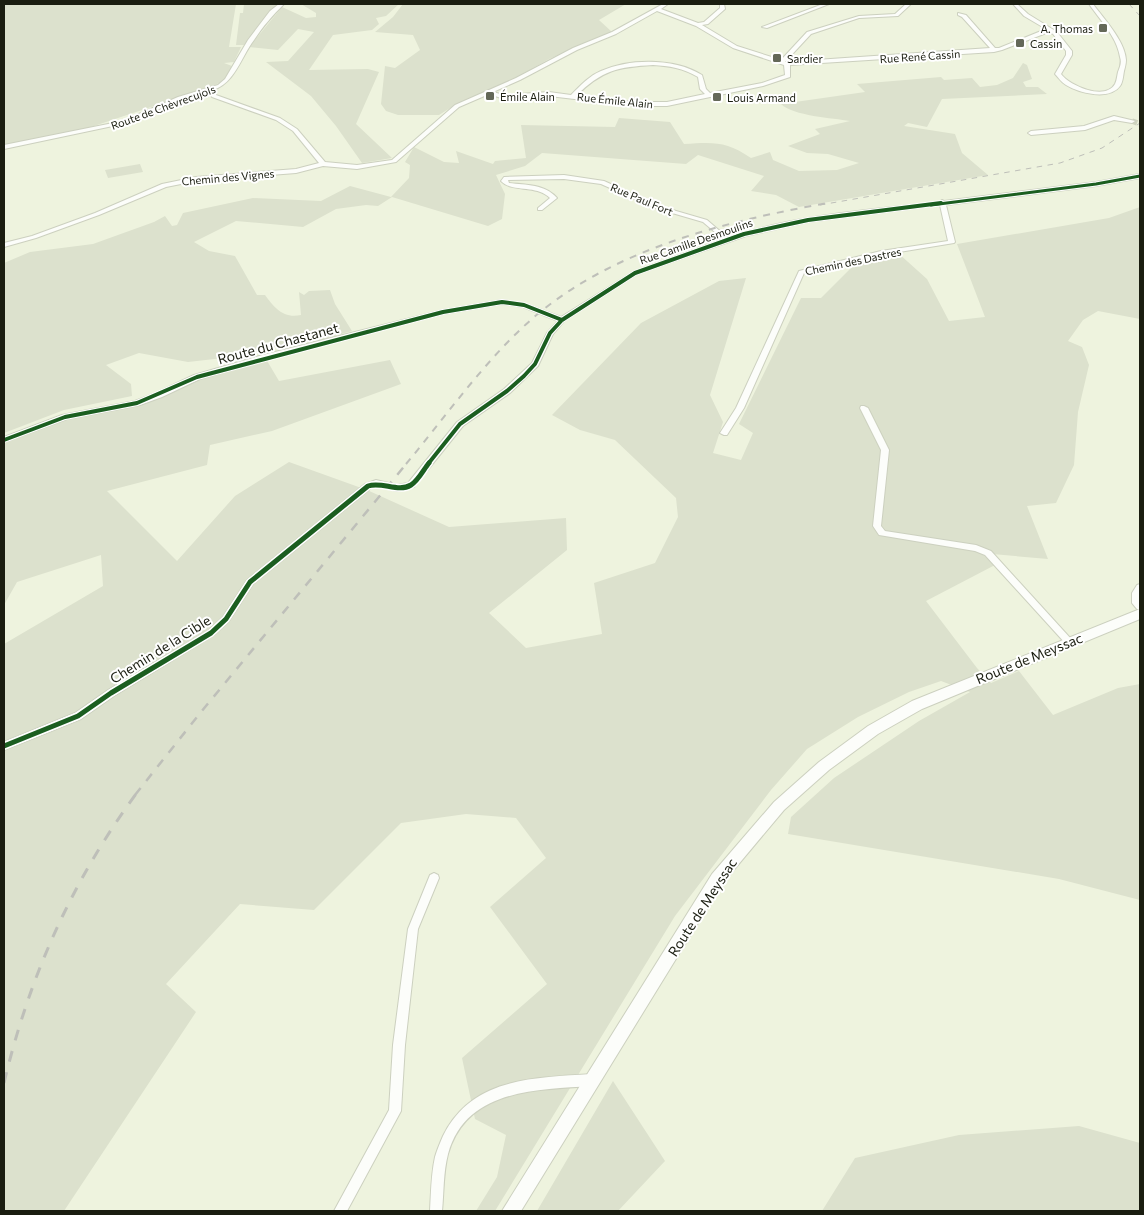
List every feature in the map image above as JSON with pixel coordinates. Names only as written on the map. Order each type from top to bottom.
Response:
[{"type":"main road","name":"Route de Meyssac","points":[[511,1211],[591,1080],[645,998],[717,879],[779,806],[831,761],[873,730],[917,706],[1140,614]]},
{"type":"street","name":"Route de Chèvrecujols","points":[[4,147],[118,124],[180,98],[210,90],[228,80],[250,41],[272,12],[282,4]]},
{"type":"street","points":[[210,90],[214,96],[278,119],[295,130],[323,164],[357,167],[394,161],[457,106],[552,59],[614,33],[666,4]]},
{"type":"street","points":[[698,26],[706,23],[723,8],[722,4]]},
{"type":"street","points":[[765,27],[827,4]]},
{"type":"street","points":[[656,9],[698,26],[735,47],[784,64],[809,32],[859,17],[896,15],[909,4]]},
{"type":"street","points":[[1015,4],[1026,16],[1055,33],[1069,51],[1069,55],[1058,74],[1064,83],[1073,88],[1098,92],[1116,87],[1124,58],[1112,35],[1091,4]]},
{"type":"street","points":[[960,14],[964,16],[994,50]]},
{"type":"street","name":"Rue René Cassin","points":[[784,64],[994,50],[1049,30]]},
{"type":"street","name":"Rue Émile Alain","points":[[488,92],[504,97],[549,94],[634,104],[654,104],[709,96],[784,78],[789,74],[784,64]]},
{"type":"street","points":[[573,96],[588,81],[601,73],[636,65],[670,65],[688,68],[700,76],[702,89],[709,96]]},
{"type":"street","points":[[1031,134],[1085,128],[1114,118],[1132,122]]},
{"type":"street","name":"Chemin des Vignes","points":[[4,244],[34,237],[97,214],[164,185],[196,179],[296,171],[315,168],[323,164]]},
{"type":"street","name":"Rue Camille Desmoulins","points":[[376,483],[397,488],[411,484],[460,424],[507,391],[524,376],[535,364],[550,333],[562,320],[635,273],[727,240],[764,229],[808,220],[1096,184],[1140,176]]},
{"type":"street","name":"Rue Paul Fort","points":[[540,209],[552,201],[554,198],[551,194],[534,188],[506,184],[504,181],[506,178],[564,177],[602,182],[657,207],[706,220],[727,240]]},
{"type":"street","name":"Chemin des Dastres","points":[[724,433],[740,408],[801,272],[881,253],[952,242],[942,202]]},
{"type":"street","name":"Route du Chastanet","points":[[4,440],[65,417],[145,400],[197,377],[266,357],[443,312],[502,302],[524,305],[562,320]]},
{"type":"street","points":[[864,408],[886,450],[877,526],[882,533],[976,548],[988,553],[1070,642]]},
{"type":"street","name":"Chemin de la Cible","points":[[4,746],[78,716],[111,692],[211,633],[226,619],[250,582],[368,486],[376,483]]},
{"type":"street","points":[[1140,590],[1136,593],[1136,603],[1140,607]]},
{"type":"street","points":[[340,1211],[395,1111],[399,1045],[413,929],[434,878]]},
{"type":"street","points":[[436,1211],[442,1151],[458,1118],[480,1099],[511,1089],[591,1080]]},
{"type":"green space","points":[[4,4],[236,4],[229,47],[241,47],[234,62],[224,63],[232,66],[224,81],[205,89],[76,132],[4,145]]},
{"type":"green space","points":[[244,4],[278,4],[244,45],[236,45],[240,13],[243,13]]},
{"type":"green space","points":[[301,4],[399,4],[386,16],[376,18],[379,24],[372,30],[333,35],[309,70],[368,69],[379,72],[356,124],[392,158],[362,163],[336,126],[311,96],[266,62],[288,61],[314,32],[298,29],[278,50],[249,47],[282,7],[306,18],[316,17],[316,13]]},
{"type":"green space","points":[[403,4],[626,4],[599,20],[612,32],[549,59],[512,80],[455,105],[439,115],[398,115],[386,111],[381,104],[385,66],[395,68],[420,50],[413,35],[375,32],[393,17]]},
{"type":"green space","points":[[1023,63],[1027,65],[1032,79],[1023,82],[1026,87],[1038,87],[1047,94],[942,99],[927,127],[908,123],[904,126],[955,134],[962,153],[988,175],[799,207],[776,195],[751,191],[764,176],[698,155],[686,164],[542,153],[525,166],[496,175],[505,194],[502,219],[488,226],[392,197],[378,206],[366,205],[336,209],[303,227],[236,221],[194,242],[209,251],[235,256],[257,295],[265,295],[284,314],[301,315],[299,292],[304,295],[309,291],[330,290],[335,304],[352,331],[309,343],[306,339],[241,356],[188,362],[139,353],[106,365],[131,384],[132,396],[64,410],[4,433],[4,263],[30,252],[93,244],[154,222],[165,216],[172,226],[177,225],[183,213],[253,198],[321,201],[350,186],[391,197],[409,178],[410,165],[405,162],[414,147],[444,162],[459,163],[456,151],[493,164],[495,161],[526,158],[521,125],[615,127],[619,118],[670,122],[684,144],[719,144],[734,148],[751,158],[770,152],[773,160],[799,171],[837,170],[859,163],[828,154],[807,153],[788,146],[820,134],[815,129],[850,121],[804,114],[781,104],[865,92],[857,84],[941,77],[944,80],[972,78],[980,87],[997,85],[1013,78]]},
{"type":"green space","points":[[140,164],[143,172],[108,178],[105,170]]},
{"type":"green space","points":[[1140,207],[1140,319],[1098,311],[1083,320],[1068,341],[1082,347],[1089,365],[1078,412],[1074,465],[1056,503],[1027,506],[1048,559],[981,553],[995,565],[926,601],[977,668],[991,683],[1019,671],[1053,715],[1118,688],[1140,684],[1140,900],[1059,879],[788,834],[791,817],[834,778],[919,721],[970,692],[941,681],[909,692],[858,717],[807,749],[771,790],[675,916],[495,1211],[476,1211],[497,1177],[506,1135],[475,1119],[462,1058],[547,984],[490,907],[546,858],[516,818],[466,814],[401,823],[314,910],[240,904],[166,984],[196,1012],[64,1211],[4,1211],[4,644],[103,586],[101,555],[17,582],[4,605],[4,441],[73,417],[148,402],[204,377],[266,359],[279,381],[390,360],[401,384],[272,431],[210,445],[207,465],[107,491],[177,561],[235,496],[289,462],[367,490],[449,527],[566,518],[567,550],[489,613],[526,648],[602,634],[594,583],[655,563],[678,517],[676,498],[615,440],[580,430],[552,415],[641,323],[719,281],[746,278],[710,395],[723,422],[713,453],[741,460],[753,433],[739,424],[801,298],[821,298],[854,265],[898,253],[927,279],[949,321],[985,317],[957,244],[1109,218]]},
{"type":"green space","points":[[613,1081],[665,1161],[618,1211],[537,1211]]},
{"type":"green space","points":[[1079,1126],[1140,1143],[1140,1211],[822,1211],[855,1158],[959,1135]]},
{"type":"tunnel","points":[[1132,121],[1140,124]]},
{"type":"railway","points":[[1129,4],[1140,16]]},
{"type":"railway","points":[[820,205],[1060,163],[1102,148],[1140,123]]},
{"type":"railway","points":[[406,464],[467,388],[515,334],[564,294],[598,273],[672,241],[750,219],[828,203]]},
{"type":"railway","points":[[135,795],[201,712],[407,463]]},
{"type":"railway","points":[[4,1083],[26,1005],[55,931],[92,861],[136,794]]},
{"type":"cycle path","points":[[4,746],[78,716],[111,693],[211,633],[226,619],[250,582],[368,486],[376,483],[397,488],[411,485],[460,424],[507,391],[535,364],[550,333],[562,320],[635,273],[744,234],[808,220],[1096,184],[1140,176]]},
{"type":"cycle path","points":[[4,440],[65,417],[137,403],[197,377],[266,357],[443,312],[502,302],[524,305],[562,320]]},
{"type":"place","name":"A. Thomas","points":[[1103,28]]},
{"type":"place","name":"Cassin","points":[[1020,43]]},
{"type":"place","name":"Sardier","points":[[777,58]]},
{"type":"place","name":"Émile Alain","points":[[490,96]]},
{"type":"place","name":"Louis Armand","points":[[717,97]]}]
